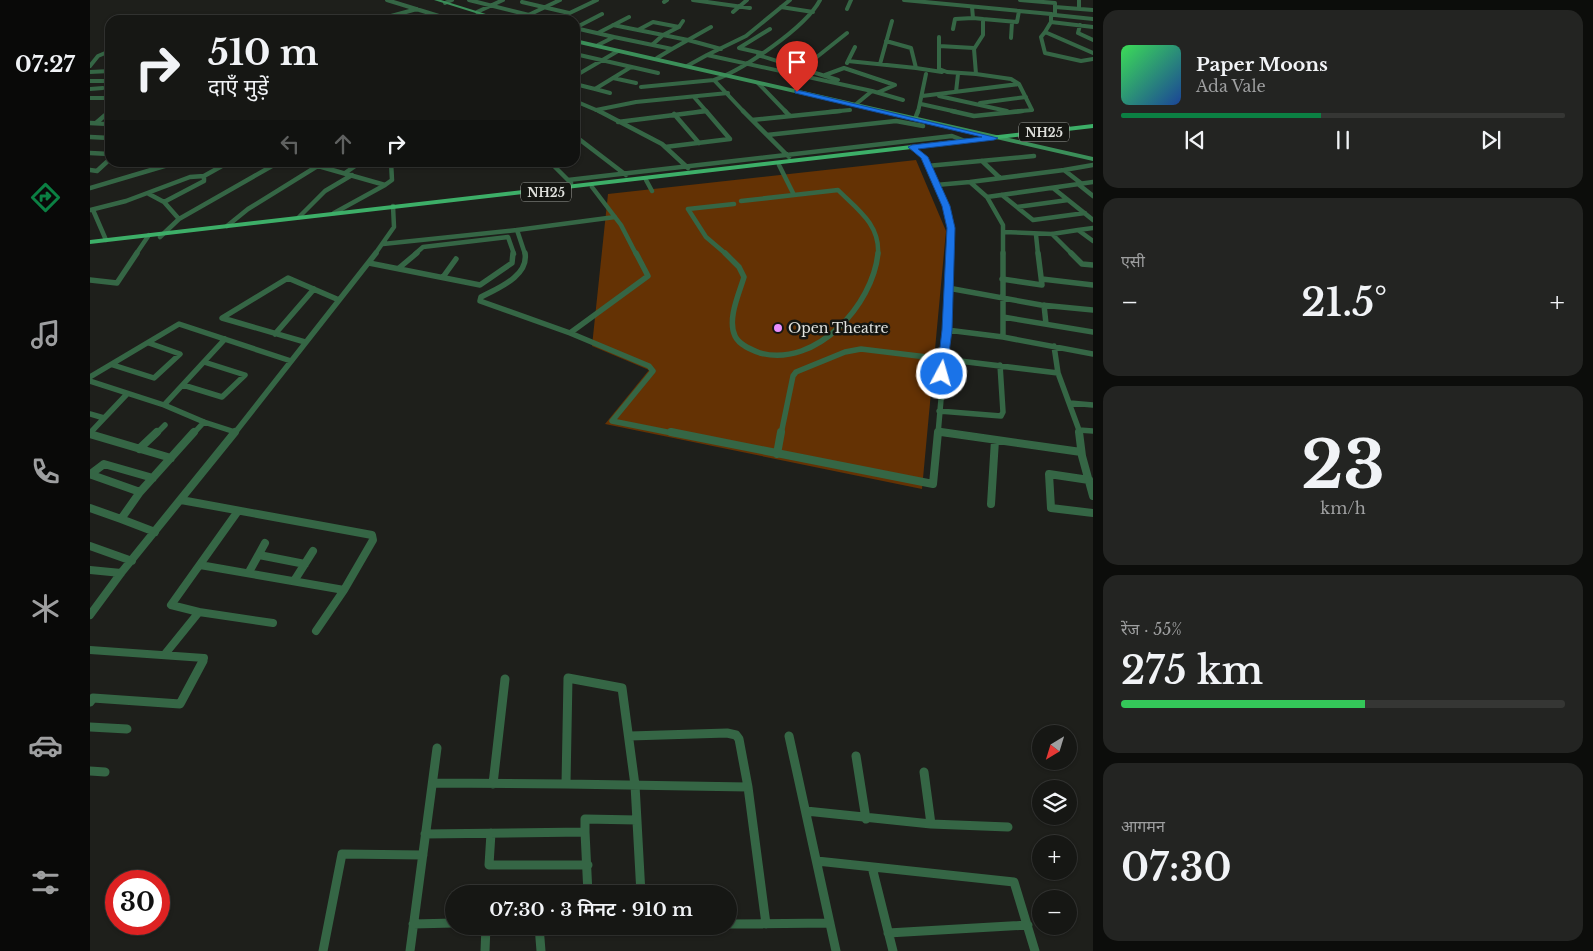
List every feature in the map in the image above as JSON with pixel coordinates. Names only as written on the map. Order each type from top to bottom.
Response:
[{"type":"main road","points":[[430,0],[480,15]]},
{"type":"main road","points":[[436,0],[487,15]]},
{"type":"main road","points":[[580,41],[683,65]]},
{"type":"main road","points":[[580,41],[728,75],[852,107],[915,119],[1093,159]]},
{"type":"main road","name":"NH25","points":[[90,244],[106,240],[161,236],[1093,128]]},
{"type":"main road","name":"NH25","points":[[161,236],[299,217],[393,208],[627,176],[791,158],[913,149],[999,139]]},
{"type":"main road","name":"NH25","points":[[90,244],[149,237]]},
{"type":"street","points":[[386,0],[391,8],[390,15]]},
{"type":"street","points":[[386,0],[436,15]]},
{"type":"street","points":[[446,3],[452,0]]},
{"type":"street","points":[[473,0],[491,7],[529,15],[559,0]]},
{"type":"street","points":[[477,12],[503,0]]},
{"type":"street","points":[[565,15],[597,0]]},
{"type":"street","points":[[690,6],[695,0],[750,8]]},
{"type":"street","points":[[733,12],[747,0]]},
{"type":"street","points":[[683,65],[746,36],[790,0]]},
{"type":"street","points":[[641,87],[714,80],[720,76],[728,75],[799,25],[813,12],[820,0]]},
{"type":"street","points":[[847,9],[851,0]]},
{"type":"street","points":[[904,0],[1093,19]]},
{"type":"street","points":[[967,0],[967,6]]},
{"type":"street","points":[[1020,0],[1055,3],[1078,9],[1093,10]]},
{"type":"street","points":[[1078,9],[1079,0]]},
{"type":"street","points":[[522,2],[569,13]]},
{"type":"street","points":[[1055,3],[1053,15],[1041,37],[1045,53],[1077,60],[1093,59]]},
{"type":"street","points":[[781,7],[813,12]]},
{"type":"street","points":[[972,7],[973,18]]},
{"type":"street","points":[[396,15],[417,9]]},
{"type":"street","points":[[953,29],[957,18],[1017,22],[1019,11]]},
{"type":"street","points":[[580,25],[602,14]]},
{"type":"street","points":[[598,33],[629,17]]},
{"type":"street","points":[[976,74],[974,48],[975,42],[983,35],[983,19]]},
{"type":"street","points":[[652,45],[683,21]]},
{"type":"street","points":[[638,30],[653,22],[678,26]]},
{"type":"street","points":[[880,64],[892,22]]},
{"type":"street","points":[[1011,38],[1012,22]]},
{"type":"street","points":[[1050,22],[1093,26]]},
{"type":"street","points":[[613,25],[721,48]]},
{"type":"street","points":[[1080,25],[1078,33],[1093,40]]},
{"type":"street","points":[[657,58],[711,27]]},
{"type":"street","points":[[580,29],[672,50]]},
{"type":"street","points":[[739,48],[770,29]]},
{"type":"street","points":[[803,68],[847,32]]},
{"type":"street","points":[[1045,32],[1093,53]]},
{"type":"street","points":[[598,44],[614,37]]},
{"type":"street","points":[[939,37],[939,69],[947,72]]},
{"type":"street","points":[[886,41],[911,48],[916,68]]},
{"type":"street","points":[[729,45],[902,100]]},
{"type":"street","points":[[939,46],[974,48]]},
{"type":"street","points":[[845,66],[855,47]]},
{"type":"street","points":[[1084,49],[1093,47]]},
{"type":"street","points":[[580,74],[618,51]]},
{"type":"street","points":[[90,66],[93,60],[105,52]]},
{"type":"street","points":[[580,55],[658,74]]},
{"type":"street","points":[[706,55],[865,89]]},
{"type":"street","points":[[769,69],[781,61]]},
{"type":"street","points":[[848,61],[958,74],[1011,78],[1018,84],[1032,110],[974,116],[921,104]]},
{"type":"street","points":[[595,89],[631,67]]},
{"type":"street","points":[[825,75],[844,68],[895,85],[878,93]]},
{"type":"street","points":[[90,72],[105,71]]},
{"type":"street","points":[[915,119],[921,104],[926,74]]},
{"type":"street","points":[[956,92],[958,74]]},
{"type":"street","points":[[613,78],[636,83]]},
{"type":"street","points":[[714,80],[766,135],[791,158],[952,136],[965,142]]},
{"type":"street","points":[[90,81],[105,81]]},
{"type":"street","points":[[758,83],[790,116]]},
{"type":"street","points":[[922,96],[1018,84]]},
{"type":"street","points":[[580,85],[610,93]]},
{"type":"street","points":[[90,89],[103,88]]},
{"type":"street","points":[[752,120],[852,107],[872,91]]},
{"type":"street","points":[[596,110],[636,102],[728,93]]},
{"type":"street","points":[[934,95],[1012,112]]},
{"type":"street","points":[[665,147],[730,138],[694,97]]},
{"type":"street","points":[[975,104],[1026,97]]},
{"type":"street","points":[[90,98],[105,98]]},
{"type":"street","points":[[580,102],[665,147],[689,169]]},
{"type":"street","points":[[618,122],[706,111]]},
{"type":"street","points":[[674,114],[699,143]]},
{"type":"street","points":[[96,124],[105,116]]},
{"type":"street","points":[[766,135],[896,121],[923,126]]},
{"type":"street","points":[[90,123],[105,124]]},
{"type":"street","points":[[90,137],[105,138]]},
{"type":"street","points":[[580,140],[627,176]]},
{"type":"street","points":[[517,230],[526,259],[524,266],[514,277],[481,297],[480,301],[570,334],[649,366],[653,370],[612,421],[933,484],[947,330],[951,228],[946,206],[924,157],[913,149]]},
{"type":"street","points":[[90,153],[105,154]]},
{"type":"street","points":[[927,166],[1034,156]]},
{"type":"street","points":[[982,162],[1000,178]]},
{"type":"street","points":[[90,170],[97,171],[105,164]]},
{"type":"street","points":[[780,165],[794,194]]},
{"type":"street","points":[[936,186],[1093,165]]},
{"type":"street","points":[[90,188],[161,167]]},
{"type":"street","points":[[106,240],[91,210],[149,194],[190,177],[204,176],[219,167]]},
{"type":"street","points":[[161,236],[179,219],[270,167]]},
{"type":"street","points":[[227,226],[248,209],[317,167]]},
{"type":"street","points":[[323,167],[385,185]]},
{"type":"street","points":[[345,173],[354,167]]},
{"type":"street","points":[[334,213],[392,180],[391,167]]},
{"type":"street","points":[[555,167],[570,183]]},
{"type":"street","points":[[1064,170],[1093,196]]},
{"type":"street","points":[[299,217],[325,191],[352,175]]},
{"type":"street","points":[[164,202],[204,181],[204,176]]},
{"type":"street","points":[[646,180],[652,190]]},
{"type":"street","points":[[970,182],[988,197],[1003,225],[1004,337]]},
{"type":"street","points":[[988,197],[1093,182]]},
{"type":"street","points":[[570,334],[648,276],[615,217],[592,187]]},
{"type":"street","points":[[1053,188],[1093,220]]},
{"type":"street","points":[[734,204],[688,209],[706,237],[740,267],[744,277],[733,317],[735,336],[750,349],[768,354],[789,354],[814,346],[848,317],[869,286],[876,256],[875,230],[838,190],[740,201]]},
{"type":"street","points":[[149,194],[164,202],[179,219]]},
{"type":"street","points":[[1002,195],[1033,220],[1085,213]]},
{"type":"street","points":[[1016,206],[1068,200]]},
{"type":"street","points":[[91,612],[383,244],[394,227],[393,208]]},
{"type":"street","points":[[383,244],[517,230],[615,217]]},
{"type":"street","points":[[1003,232],[1052,234],[1093,228]]},
{"type":"street","points":[[1078,230],[1093,241]]},
{"type":"street","points":[[1002,279],[1042,285],[1036,234]]},
{"type":"street","points":[[1052,234],[1082,264],[1093,265]]},
{"type":"street","points":[[90,280],[117,282],[149,237]]},
{"type":"street","points":[[368,263],[480,285],[512,264],[514,255],[508,237],[423,247],[399,268]]},
{"type":"street","points":[[443,277],[456,259]]},
{"type":"street","points":[[305,342],[222,318],[288,278],[339,300]]},
{"type":"street","points":[[1042,279],[1093,285]]},
{"type":"street","points":[[948,288],[1044,305],[1093,310]]},
{"type":"street","points":[[275,334],[314,289]]},
{"type":"street","points":[[1044,305],[1046,324]]},
{"type":"street","points":[[1003,317],[1093,332]]},
{"type":"street","points":[[90,379],[179,324],[291,361]]},
{"type":"street","points":[[947,330],[1004,337],[1093,354]]},
{"type":"street","points":[[164,405],[225,339]]},
{"type":"street","points":[[113,365],[154,378],[180,354],[149,343]]},
{"type":"street","points":[[1054,346],[1058,373],[1079,430],[1081,452],[1093,496]]},
{"type":"street","points":[[777,454],[793,376],[802,368],[852,350],[944,358],[1058,373]]},
{"type":"street","points":[[183,385],[222,397],[245,375],[204,362]]},
{"type":"street","points":[[939,411],[1001,416],[1000,365]]},
{"type":"street","points":[[90,379],[126,394],[164,405],[204,422],[235,432]]},
{"type":"street","points":[[126,394],[90,433],[172,458]]},
{"type":"street","points":[[1070,403],[1093,405]]},
{"type":"street","points":[[90,414],[104,418]]},
{"type":"street","points":[[120,519],[140,492],[204,422]]},
{"type":"street","points":[[139,448],[165,425]]},
{"type":"street","points":[[1079,430],[1093,431]]},
{"type":"street","points":[[938,432],[1081,452]]},
{"type":"street","points":[[991,504],[995,440]]},
{"type":"street","points":[[140,492],[92,475],[92,473],[104,464],[153,478]]},
{"type":"street","points":[[1089,480],[1049,474],[1051,508],[1093,513]]},
{"type":"street","points":[[181,500],[372,535],[373,540],[344,590],[316,631]]},
{"type":"street","points":[[90,508],[155,532]]},
{"type":"street","points":[[238,511],[172,604],[199,612],[272,622]]},
{"type":"street","points":[[249,572],[265,543]]},
{"type":"street","points":[[90,546],[132,562]]},
{"type":"street","points":[[294,581],[313,550]]},
{"type":"street","points":[[259,555],[305,564]]},
{"type":"street","points":[[200,565],[344,590]]},
{"type":"street","points":[[90,570],[121,573]]},
{"type":"street","points":[[166,654],[199,612]]},
{"type":"street","points":[[90,650],[204,658],[180,704],[92,698],[90,702]]},
{"type":"street","points":[[566,784],[568,678],[622,688],[630,736],[635,785],[641,885]]},
{"type":"street","points":[[493,784],[505,679]]},
{"type":"street","points":[[90,727],[127,729]]},
{"type":"street","points":[[630,736],[728,732],[736,735],[739,739],[748,787],[766,924]]},
{"type":"street","points":[[789,736],[836,951]]},
{"type":"street","points":[[410,951],[437,748]]},
{"type":"street","points":[[856,756],[866,819]]},
{"type":"street","points":[[90,770],[105,772]]},
{"type":"street","points":[[924,772],[931,824]]},
{"type":"street","points":[[433,783],[748,787]]},
{"type":"street","points":[[806,811],[866,819],[1008,827]]},
{"type":"street","points":[[588,885],[588,865],[584,832],[585,819],[638,820]]},
{"type":"street","points":[[426,834],[584,832]]},
{"type":"street","points":[[491,833],[489,865],[588,865]]},
{"type":"street","points":[[323,951],[342,854],[422,855]]},
{"type":"street","points":[[817,861],[1014,882],[1035,951]]},
{"type":"street","points":[[872,867],[893,951]]},
{"type":"street","points":[[737,924],[830,923]]},
{"type":"street","points":[[413,924],[445,924]]},
{"type":"street","points":[[888,933],[1028,925]]},
{"type":"street","points":[[485,951],[486,935]]},
{"type":"street","points":[[540,935],[541,951]]},
{"type":"shaded area","points":[[916,160],[946,231],[922,489],[605,424],[649,370],[592,346],[608,194]]},
{"type":"place","name":"Open Theatre","points":[[778,328]]},
{"type":"route","points":[[797,92],[994,138],[912,147],[924,157],[946,206],[951,228],[947,330],[942,374]]}]
